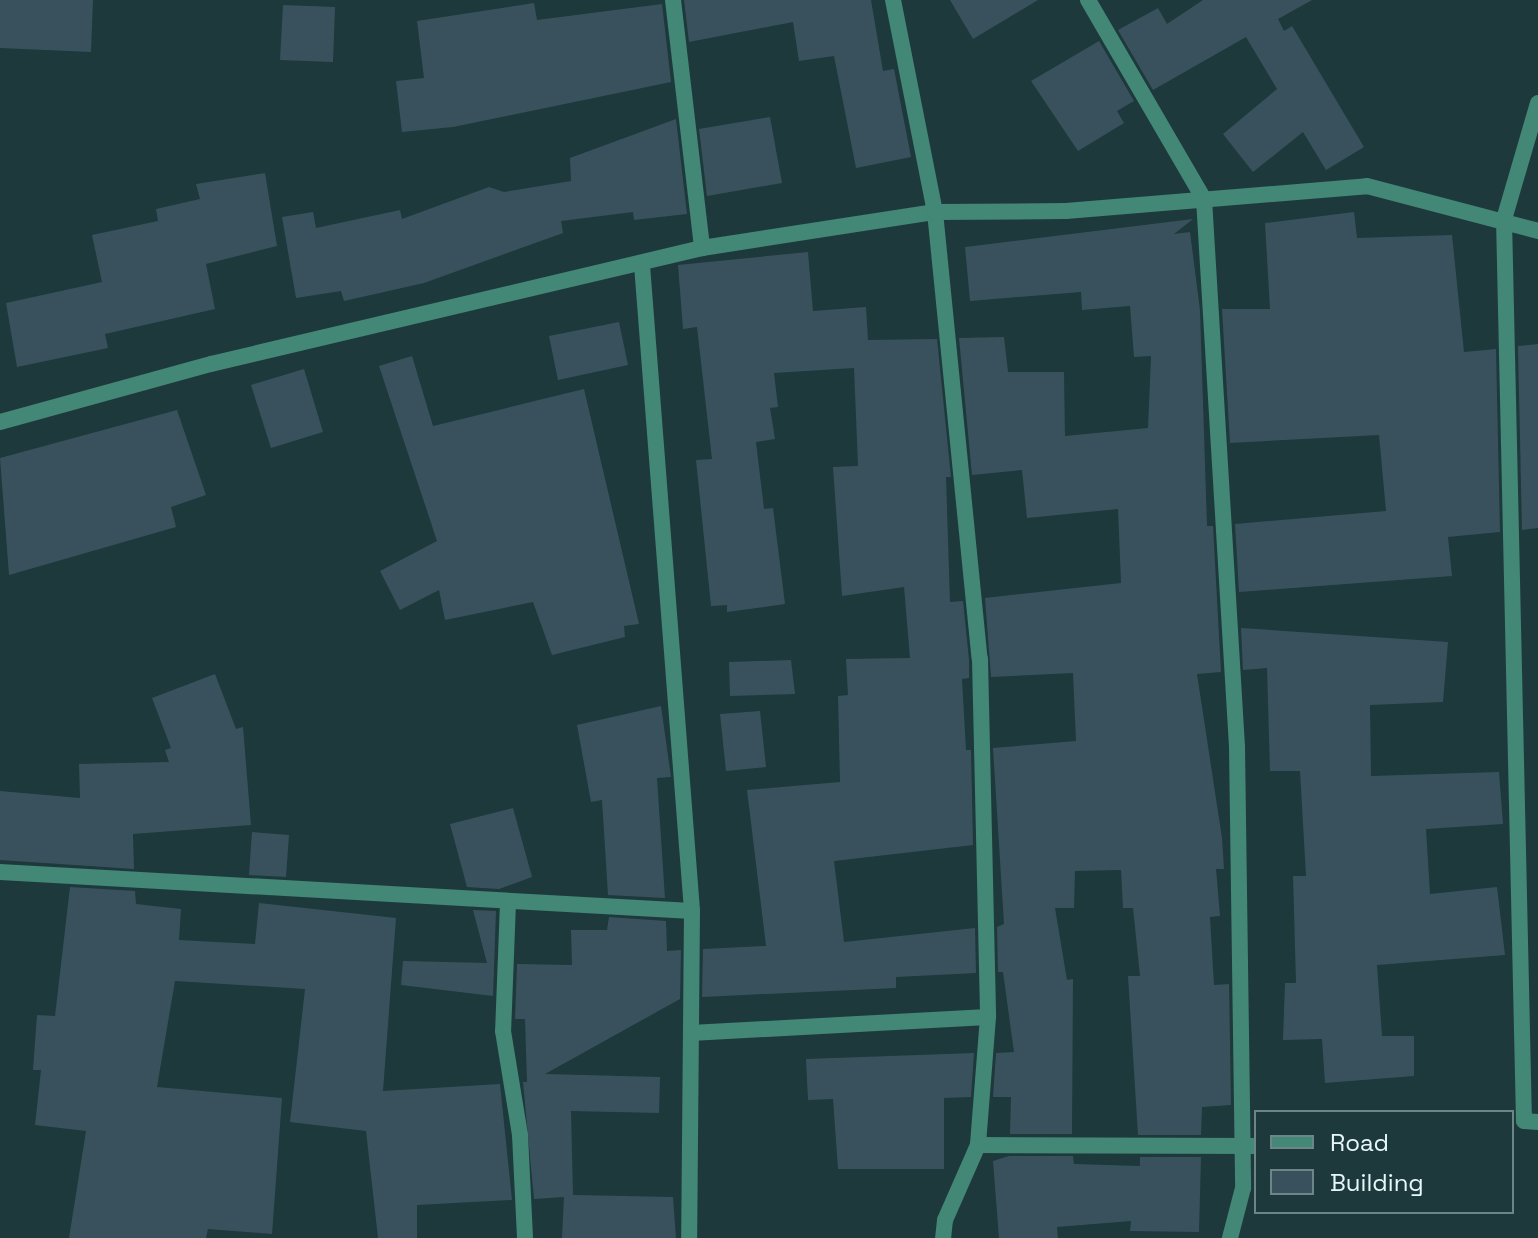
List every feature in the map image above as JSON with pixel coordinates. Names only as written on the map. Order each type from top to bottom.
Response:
[{"type":"street","points":[[673,0],[702,248]]},
{"type":"street","points":[[893,0],[935,212],[980,659],[988,1017],[978,1145],[945,1220],[943,1238]]},
{"type":"street","points":[[1088,0],[1204,199],[1237,747],[1249,1147],[1243,1188],[1230,1238]]},
{"type":"street","points":[[1525,1122],[1504,219],[1538,103]]},
{"type":"street","points":[[0,422],[211,364],[642,265],[702,248],[935,212],[1066,211],[1367,186],[1504,219],[1538,231]]},
{"type":"street","points":[[642,265],[692,911],[689,1238]]},
{"type":"street","points":[[0,872],[692,911]]},
{"type":"street","points":[[508,903],[503,1031],[520,1135],[525,1238]]},
{"type":"street","points":[[691,1033],[988,1017]]},
{"type":"street","points":[[978,1145],[1249,1147]]},
{"type":"building","points":[[0,0],[93,0],[91,52],[0,48]]},
{"type":"building","points":[[684,0],[871,0],[883,71],[894,69],[911,157],[856,168],[834,56],[799,61],[793,22],[689,42]]},
{"type":"building","points":[[950,0],[1038,0],[973,39]]},
{"type":"building","points":[[1203,0],[1312,0],[1278,19],[1284,31],[1292,26],[1364,147],[1326,170],[1303,132],[1253,172],[1223,134],[1277,89],[1246,37],[1153,90],[1118,30],[1158,8],[1167,24]]},
{"type":"building","points":[[534,3],[537,20],[662,4],[671,82],[453,127],[402,132],[396,81],[424,78],[417,21]]},
{"type":"building","points":[[283,5],[335,7],[333,62],[280,60]]},
{"type":"building","points":[[1099,41],[1134,101],[1117,111],[1124,123],[1078,151],[1031,81]]},
{"type":"building","points":[[770,117],[782,183],[707,196],[699,129]]},
{"type":"building","points":[[676,119],[687,214],[634,220],[633,212],[561,221],[563,233],[424,283],[344,301],[341,291],[296,298],[282,217],[313,212],[316,228],[400,210],[402,219],[489,187],[504,192],[571,181],[570,158]]},
{"type":"building","points":[[265,173],[277,246],[206,264],[215,309],[105,334],[108,348],[17,367],[6,303],[102,282],[92,235],[158,221],[156,209],[200,199],[196,184]]},
{"type":"building","points":[[1354,212],[1357,238],[1452,235],[1464,352],[1496,349],[1500,532],[1448,537],[1452,576],[1239,592],[1235,524],[1386,511],[1379,435],[1230,443],[1222,309],[1270,309],[1265,223]]},
{"type":"building","points":[[1193,219],[1174,234],[1190,232],[1200,310],[1207,526],[1213,526],[1221,672],[1197,674],[1222,838],[1224,869],[1216,869],[1220,916],[1210,917],[1214,985],[1229,984],[1231,1105],[1202,1107],[1201,1135],[1138,1135],[1128,976],[1140,976],[1133,908],[1123,908],[1121,870],[1075,871],[1074,908],[1055,908],[1067,980],[1073,979],[1072,1134],[1010,1134],[1011,1097],[993,1097],[996,1053],[1014,1052],[1003,972],[998,972],[997,927],[1004,924],[993,748],[1076,741],[1073,673],[991,677],[985,598],[1121,583],[1118,509],[1027,518],[1022,470],[972,475],[959,338],[1004,337],[1008,372],[1064,372],[1065,436],[1148,428],[1151,356],[1134,357],[1130,306],[1082,310],[1081,292],[970,301],[965,247]]},
{"type":"building","points":[[808,252],[813,311],[866,307],[868,340],[937,339],[951,477],[946,477],[950,602],[963,601],[969,660],[969,678],[962,679],[966,750],[971,750],[973,845],[834,861],[844,942],[975,928],[976,973],[896,977],[896,988],[702,997],[703,949],[766,946],[747,790],[840,782],[838,696],[848,695],[846,659],[910,658],[904,587],[842,596],[833,467],[858,466],[854,368],[774,373],[778,407],[770,408],[775,439],[756,442],[764,509],[773,508],[785,604],[727,612],[727,605],[711,606],[696,460],[712,459],[697,327],[683,329],[678,265]]},
{"type":"building","points":[[619,322],[628,365],[558,380],[549,336]]},
{"type":"building","points":[[1538,344],[1538,528],[1522,530],[1518,346]]},
{"type":"building","points":[[412,356],[433,426],[584,389],[639,624],[624,626],[625,637],[552,655],[533,602],[445,620],[439,590],[400,610],[380,571],[437,541],[379,366]]},
{"type":"building","points":[[304,369],[323,432],[271,448],[251,385]]},
{"type":"building","points":[[177,410],[206,495],[171,507],[176,527],[9,575],[0,458]]},
{"type":"building","points":[[1241,628],[1448,642],[1443,702],[1370,705],[1371,776],[1499,772],[1503,824],[1426,829],[1430,894],[1497,887],[1505,955],[1377,965],[1382,1036],[1414,1036],[1414,1076],[1325,1083],[1322,1039],[1283,1040],[1285,983],[1296,983],[1293,876],[1306,876],[1300,771],[1270,771],[1267,668],[1243,670]]},
{"type":"building","points":[[791,660],[795,694],[730,696],[729,662]]},
{"type":"building","points":[[215,674],[236,729],[243,727],[251,825],[133,834],[134,869],[0,860],[0,791],[80,798],[79,764],[169,762],[165,750],[171,748],[152,698]]},
{"type":"building","points":[[661,706],[671,777],[657,778],[665,898],[608,895],[602,800],[591,802],[577,725]]},
{"type":"building","points":[[760,711],[766,767],[726,771],[720,714]]},
{"type":"building","points":[[513,808],[532,877],[499,889],[467,887],[450,824]]},
{"type":"building","points":[[252,832],[289,835],[286,877],[249,875]]},
{"type":"building","points":[[70,887],[135,891],[136,904],[181,909],[179,940],[255,944],[259,903],[396,918],[383,1091],[500,1084],[512,1200],[417,1205],[417,1238],[378,1238],[366,1131],[290,1122],[305,989],[175,981],[157,1087],[282,1098],[272,1234],[208,1229],[206,1238],[69,1238],[86,1131],[35,1125],[41,1070],[33,1070],[37,1015],[55,1016]]},
{"type":"building","points":[[473,910],[496,911],[493,996],[401,985],[403,961],[487,963]]},
{"type":"building","points":[[609,917],[666,921],[667,951],[681,950],[680,999],[545,1074],[660,1077],[659,1113],[571,1111],[573,1195],[673,1197],[676,1238],[562,1238],[564,1197],[534,1199],[523,1082],[527,1082],[525,1019],[515,1019],[517,964],[572,965],[571,930],[607,930]]},
{"type":"building","points":[[974,1053],[971,1097],[944,1098],[944,1169],[838,1169],[833,1099],[808,1100],[806,1059]]},
{"type":"building","points":[[1009,1156],[1073,1156],[1074,1164],[1140,1166],[1140,1157],[1201,1157],[1199,1232],[1130,1231],[1131,1221],[1057,1227],[1058,1238],[999,1238],[993,1161]]}]
